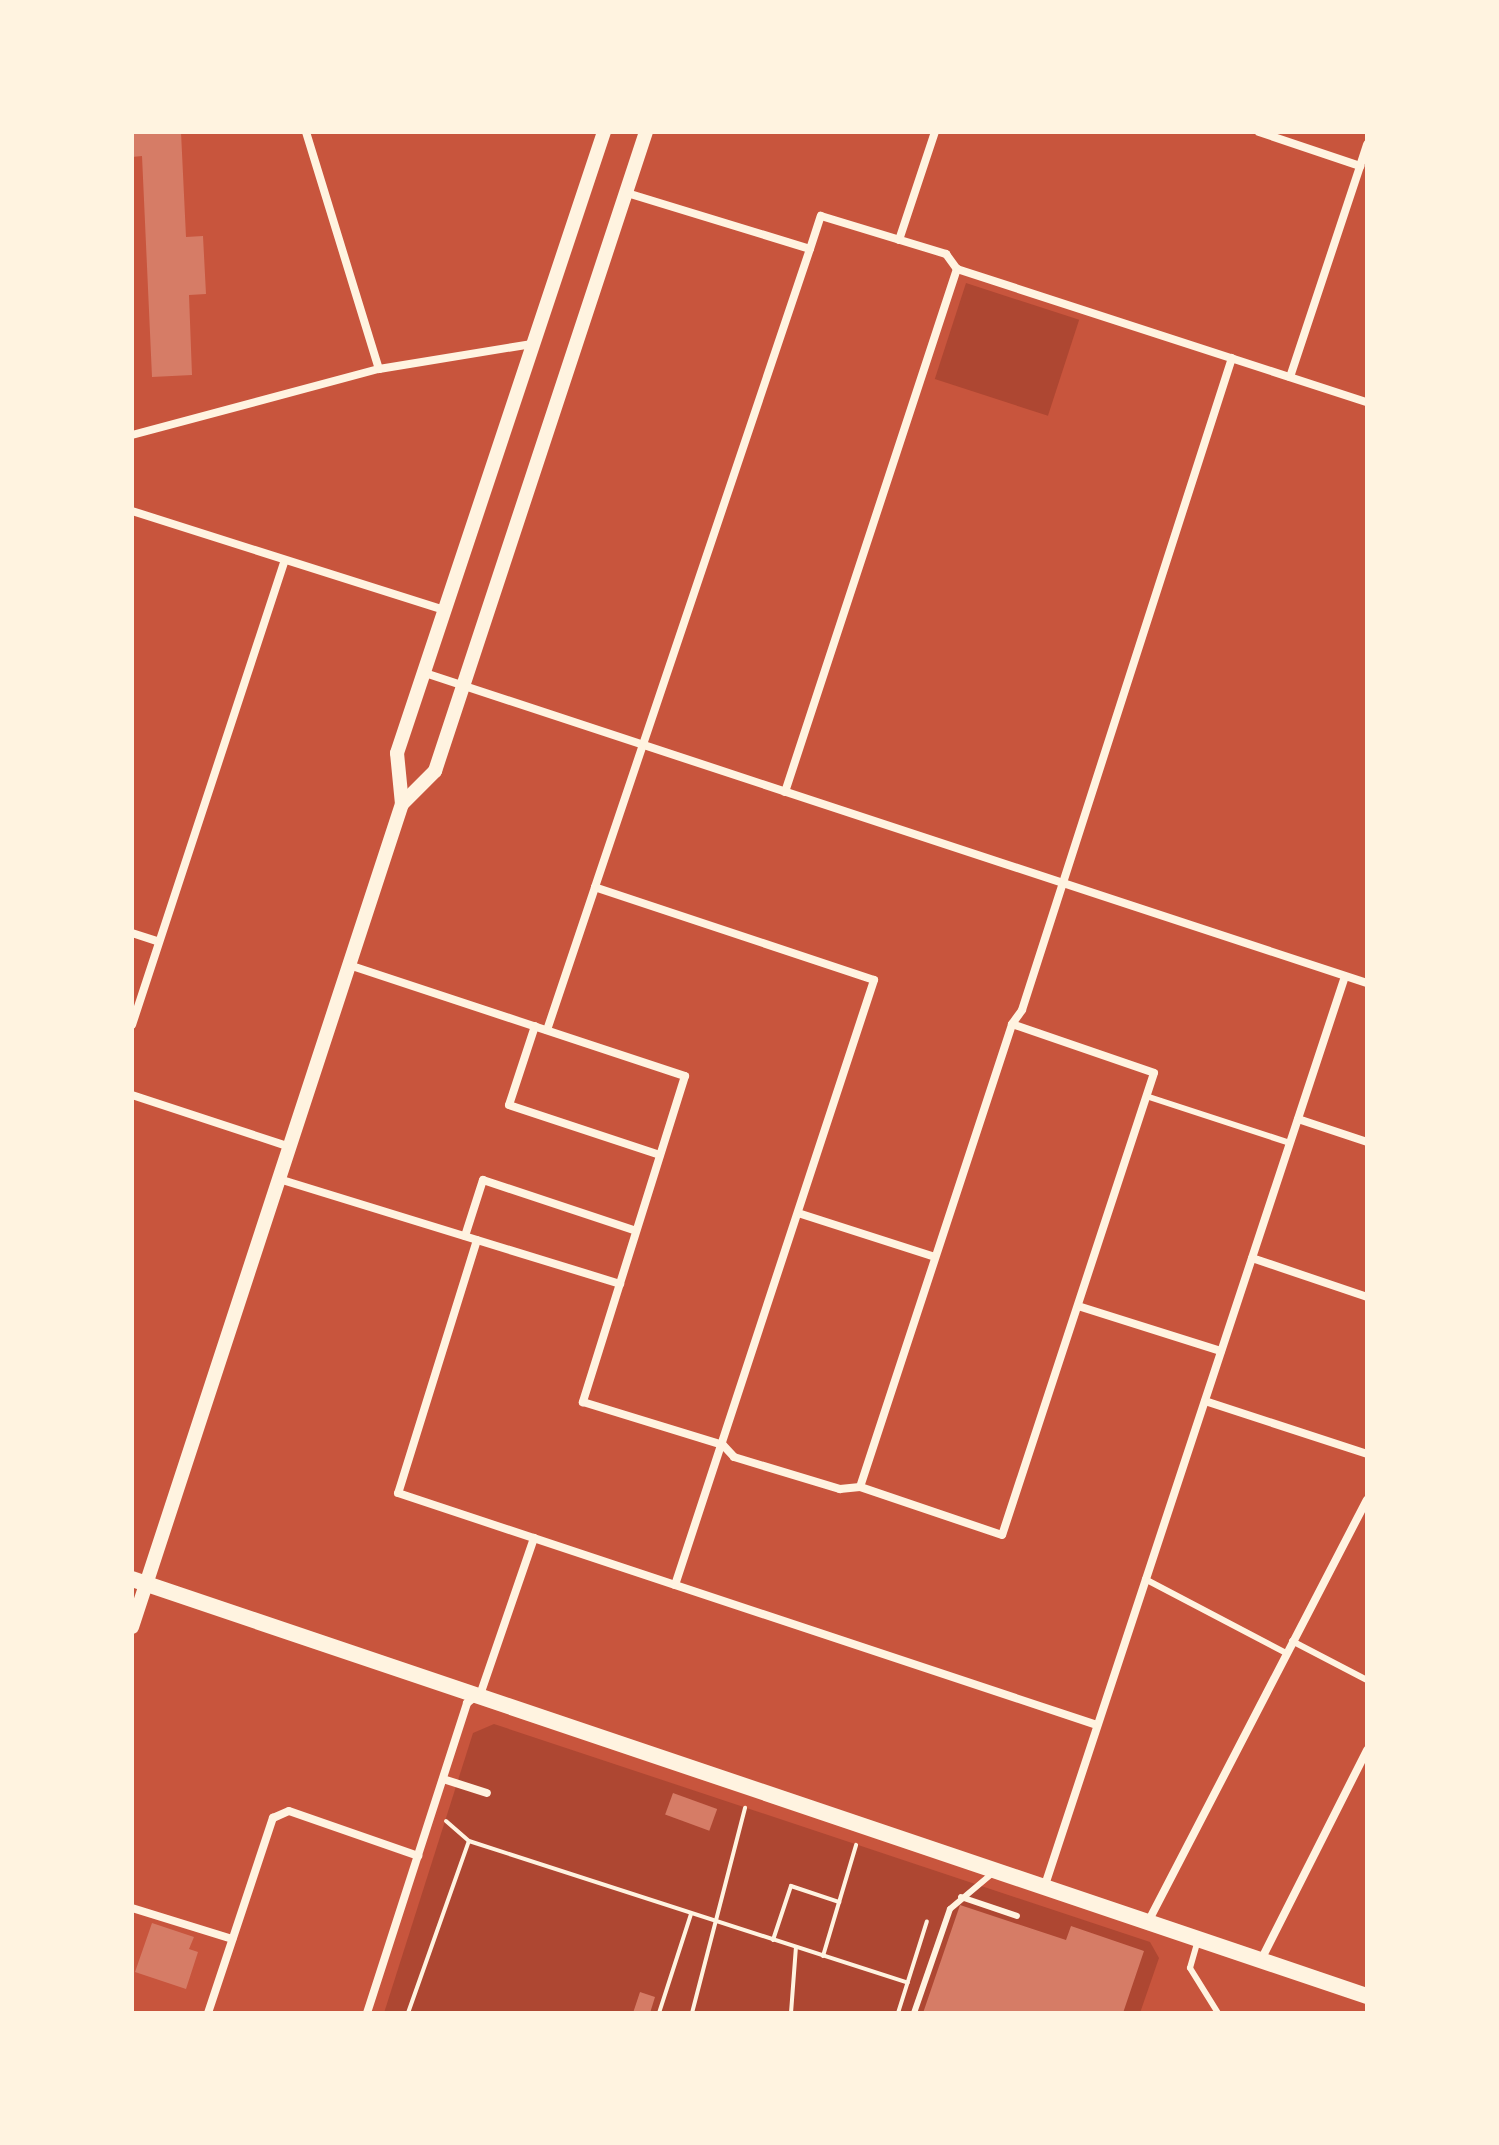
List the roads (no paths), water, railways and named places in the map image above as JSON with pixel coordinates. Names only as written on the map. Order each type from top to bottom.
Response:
[{"type":"main road","points":[[139,1581],[474,1698],[1367,1996]]},
{"type":"street","points":[[306,132],[379,369]]},
{"type":"street","points":[[132,1627],[139,1581],[290,1147],[402,804],[397,753],[604,132]]},
{"type":"street","points":[[402,804],[435,771],[646,132]]},
{"type":"street","points":[[899,240],[935,132]]},
{"type":"street","points":[[1259,132],[1360,166]]},
{"type":"street","points":[[1290,377],[1367,144]]},
{"type":"street","points":[[627,193],[810,249]]},
{"type":"street","points":[[547,1030],[821,216],[946,254],[957,269],[1367,402]]},
{"type":"street","points":[[785,792],[957,269]]},
{"type":"street","points":[[132,435],[379,369],[532,344]]},
{"type":"street","points":[[860,1487],[1012,1024],[1063,883],[1232,358]]},
{"type":"street","points":[[132,511],[284,562],[446,610]]},
{"type":"street","points":[[132,1025],[284,562]]},
{"type":"street","points":[[425,673],[1367,983]]},
{"type":"street","points":[[595,887],[874,980],[675,1585]]},
{"type":"street","points":[[132,933],[159,942]]},
{"type":"street","points":[[349,965],[685,1076],[583,1402],[723,1445],[734,1457],[840,1489],[860,1487],[1002,1535],[1154,1073],[1012,1024]]},
{"type":"street","points":[[1043,1888],[1345,976]]},
{"type":"street","points":[[535,1026],[509,1105],[660,1155]]},
{"type":"street","points":[[132,1095],[290,1147]]},
{"type":"street","points":[[1298,1119],[1367,1142]]},
{"type":"street","points":[[279,1179],[620,1284]]},
{"type":"street","points":[[465,1236],[483,1180],[636,1231]]},
{"type":"street","points":[[798,1213],[935,1257]]},
{"type":"street","points":[[477,1240],[398,1493],[1097,1725]]},
{"type":"street","points":[[1252,1258],[1367,1297]]},
{"type":"street","points":[[1078,1306],[1221,1351]]},
{"type":"street","points":[[1205,1401],[1367,1454]]},
{"type":"street","points":[[1148,1923],[1367,1500]]},
{"type":"street","points":[[367,2013],[443,1779],[534,1538]]},
{"type":"street","points":[[1260,1961],[1367,1750]]},
{"type":"street","points":[[443,1779],[487,1793]]},
{"type":"street","points":[[208,2013],[273,1818],[289,1811],[418,1856]]},
{"type":"street","points":[[132,1908],[232,1939]]},
{"type":"lane","points":[[1146,1096],[1290,1143]]},
{"type":"lane","points":[[1145,1579],[1286,1653]]},
{"type":"lane","points":[[1292,1641],[1367,1680]]},
{"type":"lane","points":[[914,2013],[943,1925],[961,1897],[994,1872]]},
{"type":"lane","points":[[961,1897],[1017,1916]]},
{"type":"lane","points":[[1198,1940],[1190,1968],[1218,2013]]}]
